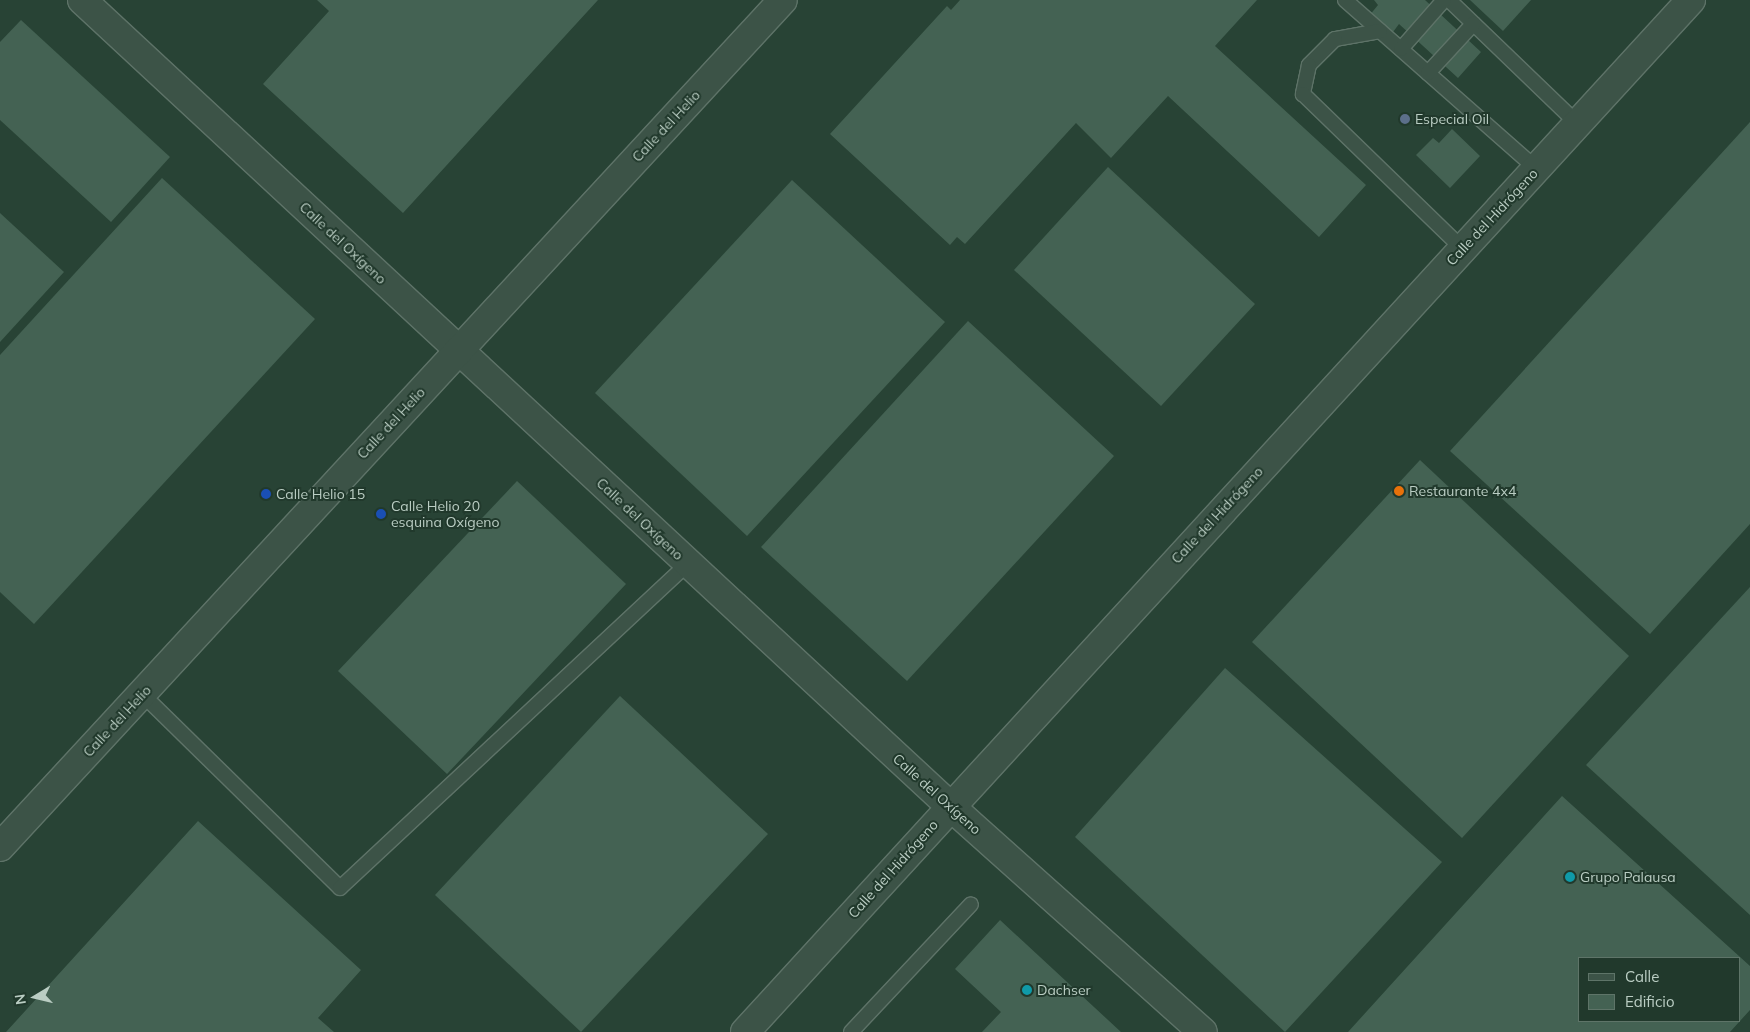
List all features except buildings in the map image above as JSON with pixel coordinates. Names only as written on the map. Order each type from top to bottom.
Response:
[{"type":"street","name":"Calle del Oxígeno","points":[[82,0],[950,806],[1203,1032]]},
{"type":"street","name":"Calle del Helio","points":[[0,848],[783,0]]},
{"type":"street","name":"Calle del Hidrógeno","points":[[745,1032],[950,806],[1691,0]]},
{"type":"lane","points":[[1345,0],[1537,169]]},
{"type":"lane","points":[[1401,49],[1444,0]]},
{"type":"lane","points":[[1449,0],[1578,124]]},
{"type":"lane","points":[[1428,73],[1473,24]]},
{"type":"lane","points":[[1380,31],[1335,38],[1309,65],[1303,94],[1463,249]]},
{"type":"lane","points":[[142,694],[340,888],[688,563]]},
{"type":"lane","points":[[851,1032],[971,904]]},
{"type":"place","name":"Especial Oil","points":[[1405,119]]},
{"type":"place","name":"Restaurante 4x4","points":[[1399,491]]},
{"type":"place","name":"Calle Helio 15","points":[[266,494]]},
{"type":"place","name":"Calle Helio 20 esquina Oxígeno","points":[[381,514]]},
{"type":"place","name":"Grupo Palausa","points":[[1570,877]]},
{"type":"place","name":"Dachser","points":[[1027,990]]}]
